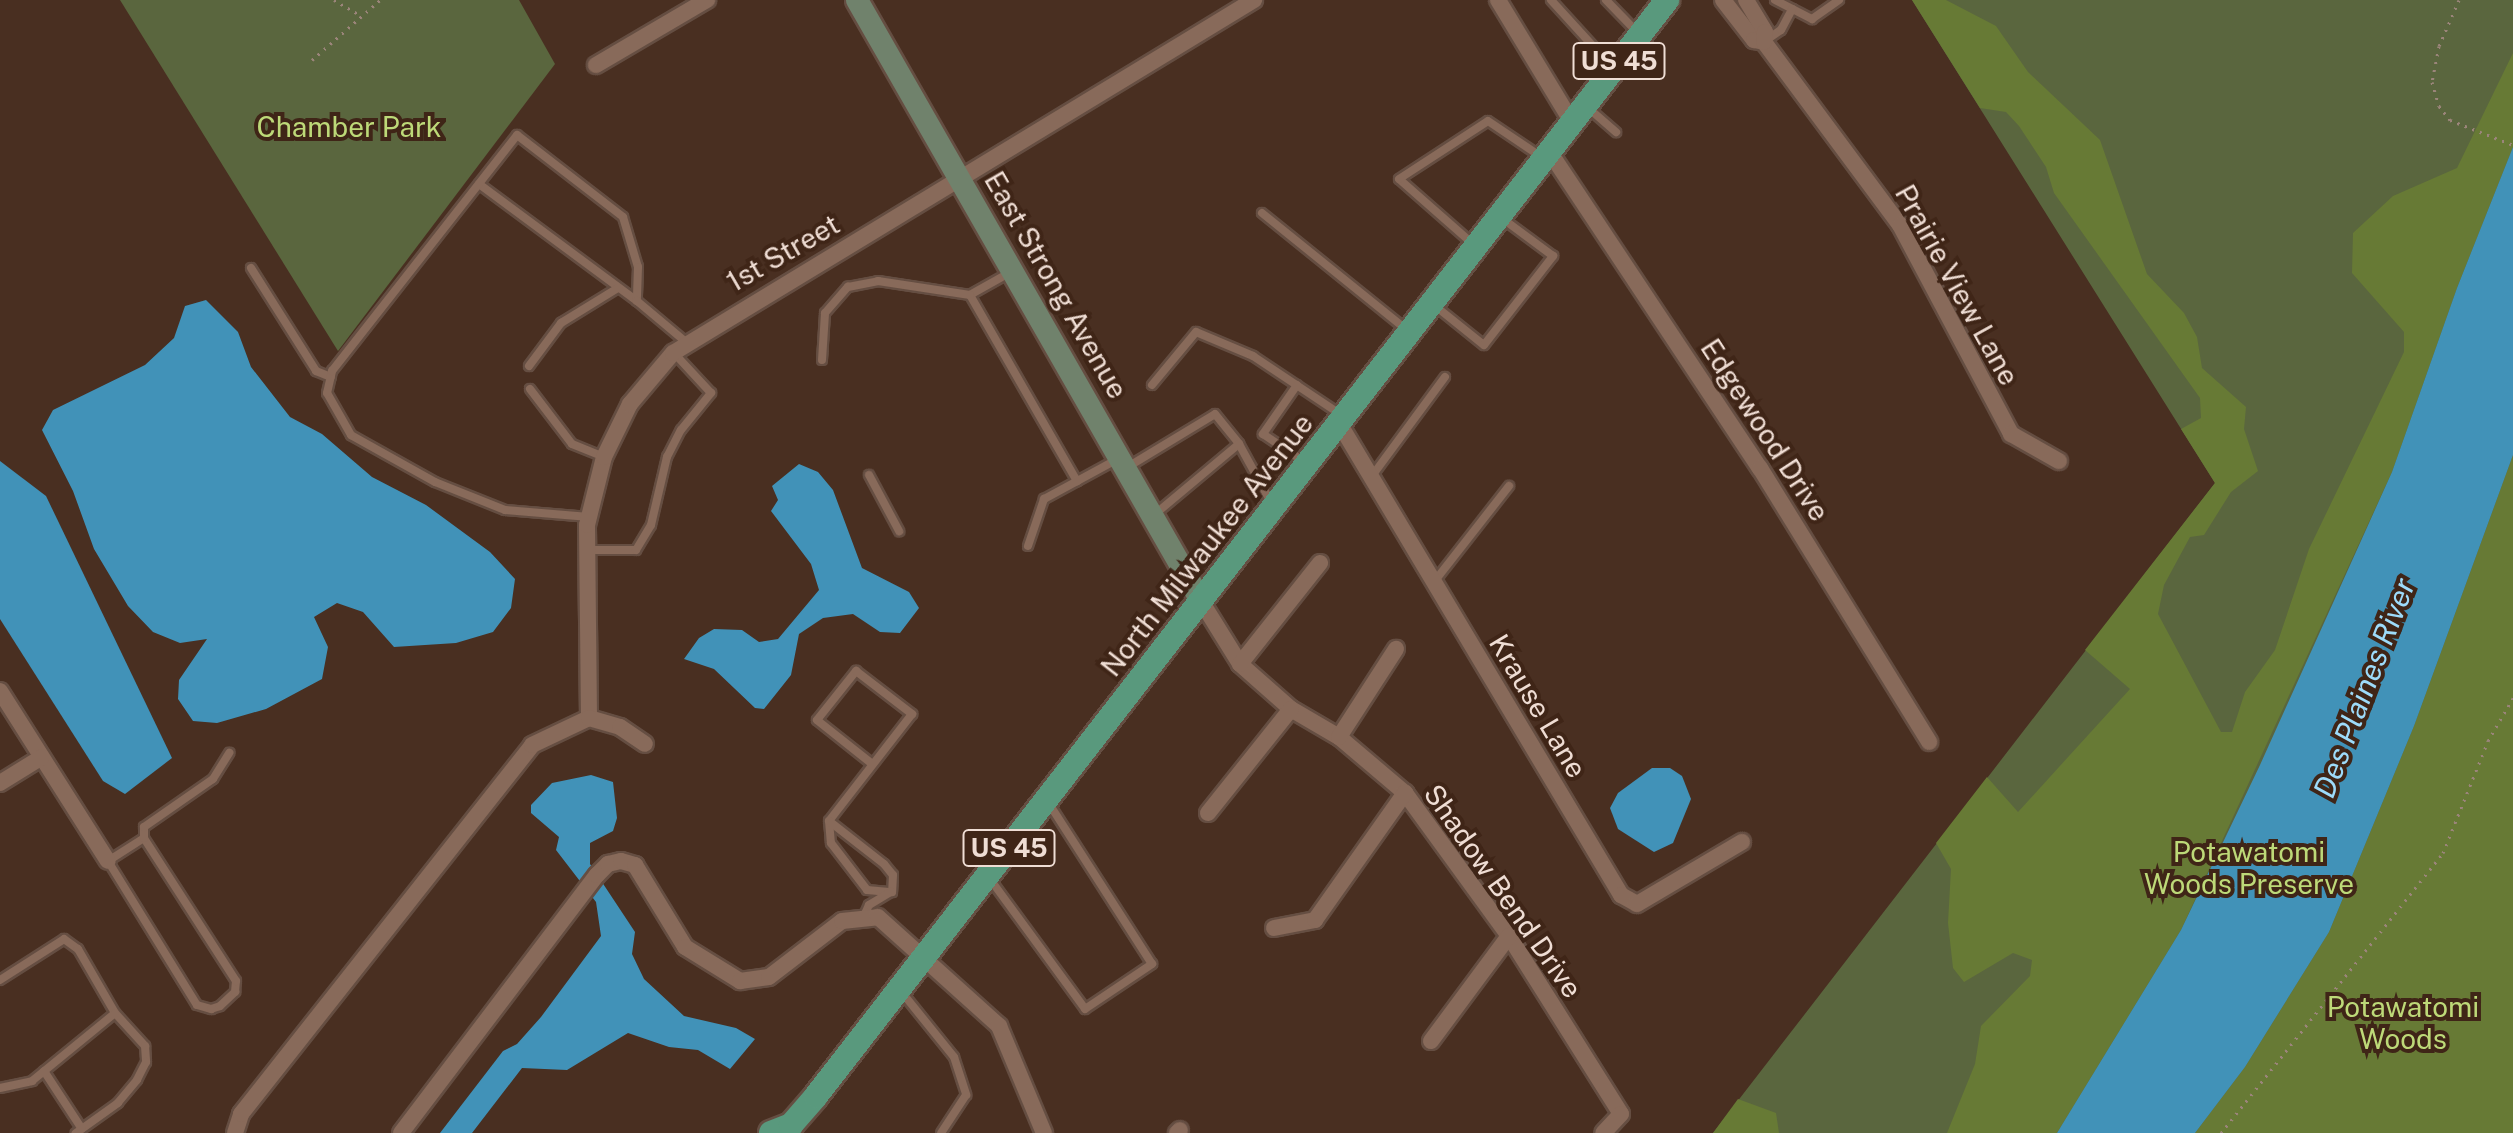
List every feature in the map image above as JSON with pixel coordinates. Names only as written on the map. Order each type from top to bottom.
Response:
[{"type":"main road","name":"North Milwaukee Avenue","points":[[784,1130],[899,989],[1667,0]]},
{"type":"street","points":[[596,65],[707,0]]},
{"type":"street","name":"East Strong Avenue","points":[[857,0],[1201,601]]},
{"type":"street","name":"1st Street","points":[[589,718],[589,517],[604,457],[630,404],[680,348],[1254,0]]},
{"type":"street","points":[[1498,0],[1579,114]]},
{"type":"street","name":"Prairie View Lane","points":[[1723,0],[1754,40],[1764,42],[1900,225],[2011,434],[2059,461]]},
{"type":"street","name":"Prairie View Lane","points":[[1746,0],[1765,32],[1764,42]]},
{"type":"street","name":"Edgewood Drive","points":[[1547,154],[1760,468],[1929,742]]},
{"type":"street","name":"Krause Lane","points":[[1342,420],[1371,477],[1621,895],[1637,904],[1742,842]]},
{"type":"street","points":[[1240,664],[1320,563]]},
{"type":"street","name":"Shadow Bend Drive","points":[[1201,601],[1240,664],[1291,709],[1339,737],[1405,793],[1509,936],[1621,1114],[1603,1133]]},
{"type":"street","points":[[1339,737],[1396,649]]},
{"type":"street","points":[[0,691],[108,861]]},
{"type":"street","points":[[1208,813],[1291,709]]},
{"type":"street","points":[[235,1133],[241,1114],[523,756],[542,740],[589,718],[620,727],[645,744]]},
{"type":"street","points":[[0,783],[42,757]]},
{"type":"street","points":[[1274,928],[1315,920],[1405,793]]},
{"type":"street","points":[[401,1133],[608,864],[635,865],[685,947],[740,981],[769,977],[842,921],[864,916],[878,917],[999,1026],[1044,1133]]},
{"type":"street","points":[[1431,1041],[1509,936]]},
{"type":"lane","points":[[1551,0],[1614,69]]},
{"type":"lane","points":[[1606,0],[1640,35]]},
{"type":"lane","points":[[1775,0],[1812,19],[1839,0]]},
{"type":"lane","points":[[1764,42],[1781,30],[1792,9]]},
{"type":"lane","points":[[1579,114],[1616,132]]},
{"type":"lane","points":[[1476,246],[1399,179],[1488,121],[1547,154]]},
{"type":"lane","points":[[589,517],[505,510],[435,482],[351,435],[330,403],[331,377],[517,135],[623,217],[638,267],[637,301]]},
{"type":"lane","points":[[479,184],[637,301],[680,348],[711,393],[681,430],[667,457],[651,525],[636,550],[587,550]]},
{"type":"lane","points":[[1262,213],[1409,331]]},
{"type":"lane","points":[[1431,302],[1484,345],[1553,256],[1499,216]]},
{"type":"lane","points":[[251,268],[316,371],[331,377]]},
{"type":"lane","points":[[822,360],[825,313],[848,287],[878,281],[970,295],[1013,271]]},
{"type":"lane","points":[[529,366],[561,323],[618,288]]},
{"type":"lane","points":[[970,295],[1077,481]]},
{"type":"lane","points":[[1152,385],[1196,332],[1253,356],[1342,420]]},
{"type":"lane","points":[[1371,477],[1445,377]]},
{"type":"lane","points":[[1297,385],[1263,434],[1307,464]]},
{"type":"lane","points":[[530,389],[572,444],[604,457]]},
{"type":"lane","points":[[1028,546],[1044,499],[1077,481],[1123,463],[1215,414],[1239,444],[1274,507]]},
{"type":"lane","points":[[1153,516],[1239,444]]},
{"type":"lane","points":[[869,475],[899,531]]},
{"type":"lane","points":[[1434,582],[1509,486]]},
{"type":"lane","points":[[871,763],[817,720],[856,671],[912,714],[829,821],[831,843],[867,890],[892,892]]},
{"type":"lane","points":[[144,838],[108,861],[197,1005],[211,1009],[229,1000],[236,981],[144,838],[144,827],[153,817],[213,779],[229,753]]},
{"type":"lane","points":[[987,876],[1085,1009],[1152,964],[1046,800]]},
{"type":"lane","points":[[829,821],[884,864],[893,875],[892,892]]},
{"type":"lane","points":[[864,916],[869,905],[892,892]]},
{"type":"lane","points":[[0,980],[64,939],[78,949],[115,1013],[145,1046],[146,1062],[118,1103],[79,1131],[44,1071]]},
{"type":"lane","points":[[899,989],[954,1057],[966,1095],[941,1133]]},
{"type":"lane","points":[[0,1088],[32,1081],[115,1013]]},
{"type":"path","points":[[334,0],[360,15]]},
{"type":"path","points":[[312,60],[380,0]]},
{"type":"path","points":[[2459,0],[2439,46],[2432,82],[2439,106],[2450,120],[2513,145]]},
{"type":"path","points":[[2221,1133],[2443,853],[2488,741],[2513,698]]},
{"type":"green space","name":"Chamber Park","points":[[120,0],[519,0],[555,64],[338,351]]},
{"type":"green space","name":"Potawatomi Woods Preserve","points":[[1912,0],[2513,0],[2513,1133],[1713,1133],[2215,483]]},
{"type":"green space","points":[[1912,0],[1946,0],[1996,26],[2028,72],[2100,140],[2147,274],[2184,313],[2197,337],[2202,368],[2246,407],[2244,429],[2258,471],[2231,492],[2204,535],[2190,537],[2164,585],[2158,614],[2221,732],[2232,732],[2245,692],[2275,650],[2309,549],[2404,352],[2404,332],[2352,273],[2353,233],[2393,196],[2457,168],[2513,53],[2513,147],[2457,288],[2392,472],[2181,930],[2057,1133],[1947,1133],[1975,1064],[1981,1026],[2030,976],[2032,960],[2013,953],[1964,982],[1953,968],[1948,923],[1951,869],[1936,843],[1987,777],[2018,812],[2130,689],[2085,650],[2215,483],[2181,429],[2201,418],[2200,398],[2054,193],[2046,167],[2019,126],[2006,112],[1980,108]]},
{"type":"green space","name":"Potawatomi Woods","points":[[2513,455],[2513,1133],[2195,1133],[2245,1067],[2329,932],[2414,726]]},
{"type":"green space","points":[[1738,1099],[1776,1113],[1779,1133],[1713,1133]]},
{"type":"water","name":"Des Plaines River","points":[[2513,147],[2513,455],[2414,726],[2329,932],[2245,1067],[2195,1133],[2057,1133],[2181,930],[2260,765],[2392,472],[2457,288]]},
{"type":"water","points":[[206,300],[238,332],[251,367],[290,417],[322,434],[372,477],[426,505],[490,552],[515,579],[511,608],[493,632],[456,643],[394,647],[363,612],[337,603],[314,617],[328,647],[322,679],[266,709],[217,723],[193,721],[178,699],[179,680],[207,639],[180,643],[153,632],[128,606],[94,549],[73,491],[42,430],[53,410],[145,365],[174,338],[185,306]]},
{"type":"water","points":[[0,461],[46,496],[172,758],[125,794],[103,781],[0,619]]},
{"type":"water","points":[[799,464],[818,472],[833,490],[862,568],[909,592],[919,608],[900,633],[880,632],[853,614],[823,618],[799,634],[791,675],[764,709],[755,708],[714,669],[684,659],[699,638],[714,629],[742,630],[759,642],[778,639],[819,590],[811,564],[771,511],[778,500],[772,486]]},
{"type":"water","points":[[1652,768],[1670,768],[1682,776],[1691,799],[1673,843],[1654,852],[1618,829],[1610,808],[1618,793]]},
{"type":"water","points":[[591,775],[613,782],[617,818],[613,831],[590,843],[590,864],[635,932],[632,954],[644,979],[684,1016],[736,1028],[755,1039],[730,1069],[698,1050],[669,1047],[628,1033],[567,1070],[522,1068],[472,1133],[440,1133],[503,1051],[517,1044],[541,1017],[601,936],[596,902],[556,850],[559,837],[531,813],[531,805],[552,783]]}]
